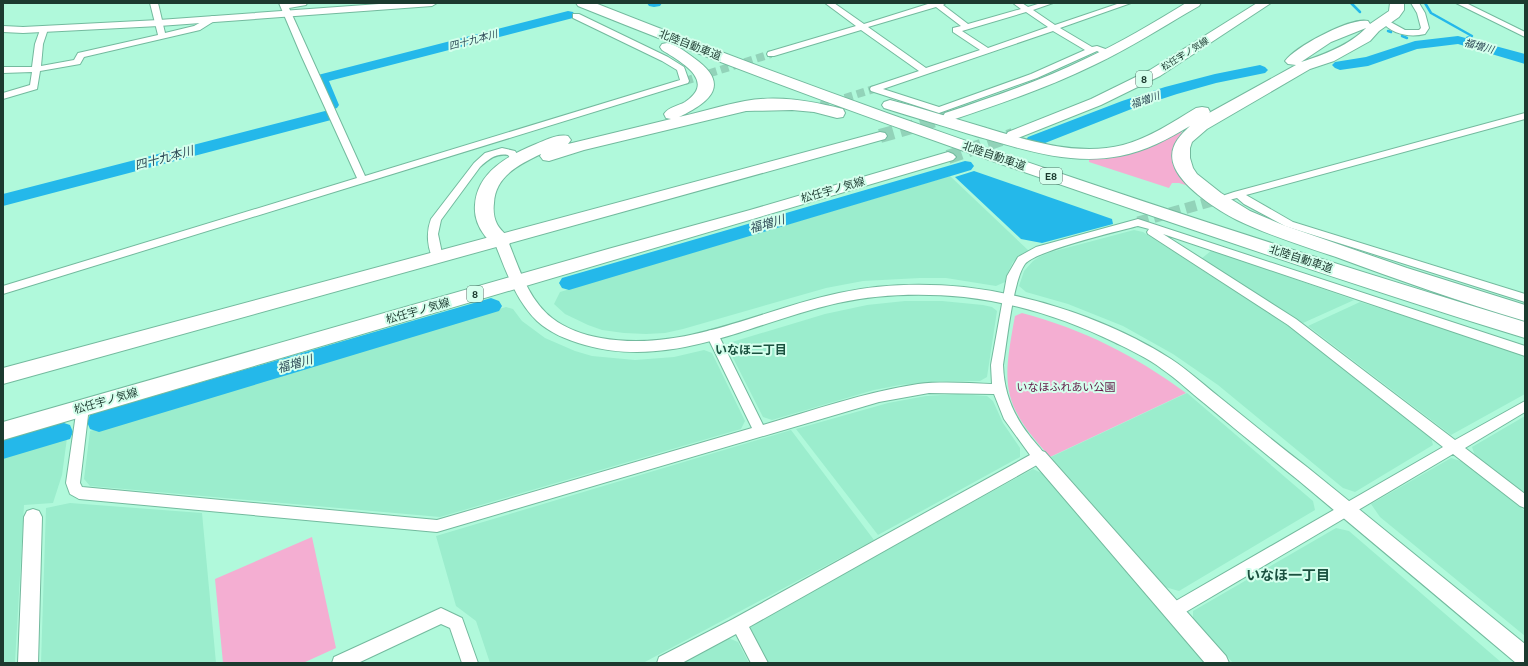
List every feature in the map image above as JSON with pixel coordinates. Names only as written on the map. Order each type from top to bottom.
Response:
[{"type":"highway","name":"北陸自動車道","points":[[605,3],[780,70],[983,142],[1139,195],[1525,317]]},
{"type":"highway","points":[[780,70],[1013,141],[1056,151],[1088,154],[1119,151],[1148,142],[1299,63],[1329,58],[1365,38],[1384,10],[1386,3]]},
{"type":"highway","points":[[1374,24],[1397,10],[1397,3]]},
{"type":"highway","name":"北陸自動車道","points":[[578,7],[950,141],[1305,260],[1525,330]]},
{"type":"highway","points":[[501,241],[488,226],[484,203],[485,193],[496,176],[516,160],[546,152],[584,150],[654,132],[677,118],[686,108],[701,97],[705,91],[706,78],[703,72],[691,62],[666,46],[578,7]]},
{"type":"highway","points":[[1299,63],[1192,132],[1185,140],[1181,148],[1181,158],[1184,168],[1191,178],[1201,188],[1227,206],[1294,236],[1400,273],[1525,313]]},
{"type":"highway","points":[[677,118],[746,106],[778,103],[809,106],[1097,191]]},
{"type":"highway","points":[[501,241],[502,222],[498,200],[500,191],[513,174],[546,152]]},
{"type":"main road","points":[[950,116],[1039,85],[1108,53],[1195,3]]},
{"type":"main road","name":"松任宇ノ気線","points":[[1013,135],[1096,102],[1155,73],[1265,3]]},
{"type":"main road","points":[[3,376],[501,241],[880,136]]},
{"type":"main road","name":"松任宇ノ気線","points":[[3,430],[948,157]]},
{"type":"street","points":[[154,3],[162,36]]},
{"type":"street","points":[[285,8],[303,3]]},
{"type":"street","points":[[3,29],[44,29],[159,23],[215,18],[285,8],[432,3]]},
{"type":"street","points":[[830,3],[926,72]]},
{"type":"street","points":[[771,54],[938,3],[967,27]]},
{"type":"street","points":[[1017,3],[1054,28],[1092,50]]},
{"type":"street","points":[[987,51],[956,30],[1050,3]]},
{"type":"street","points":[[1108,53],[1097,48],[1034,76],[939,110],[874,89],[1127,3]]},
{"type":"street","points":[[1374,24],[1390,26],[1413,33],[1422,32],[1425,28],[1421,13],[1415,3]]},
{"type":"street","points":[[1460,3],[1525,34]]},
{"type":"street","points":[[3,290],[685,81],[681,69],[578,7]]},
{"type":"street","points":[[285,8],[362,179]]},
{"type":"street","points":[[3,70],[35,68],[78,62],[81,55],[197,28],[215,18]]},
{"type":"street","points":[[3,96],[34,87],[35,68],[39,44],[44,29]]},
{"type":"street","points":[[1525,116],[1233,196],[1248,202],[1289,224],[1525,298]]},
{"type":"street","points":[[438,258],[432,238],[432,228],[436,219],[477,165],[484,157],[499,151],[512,153],[516,160]]},
{"type":"street","points":[[1138,222],[1292,322],[1525,502]]},
{"type":"street","points":[[1219,663],[1039,457],[1016,429],[1002,404],[998,389],[997,365],[1013,276],[1022,260],[1048,247],[1138,222],[1525,351]]},
{"type":"street","points":[[501,241],[518,281],[535,310],[544,320],[554,327],[578,338],[607,345],[639,347],[670,345],[822,302],[875,292],[908,290],[953,290],[1008,298],[1061,313],[1093,325],[1143,349],[1167,364],[1525,657]]},
{"type":"street","points":[[712,334],[760,431]]},
{"type":"street","points":[[83,407],[73,483],[75,490],[79,493],[437,526],[863,401],[897,393],[945,388],[998,389]]},
{"type":"street","points":[[1173,610],[1453,446],[1525,406]]},
{"type":"street","points":[[665,663],[739,624],[1039,457]]},
{"type":"street","points":[[28,663],[33,517]]},
{"type":"street","points":[[340,663],[441,616],[456,623],[470,663]]},
{"type":"street","points":[[739,624],[760,663]]},
{"type":"shaded area","points":[[950,176],[1029,251],[1023,253],[1013,262],[1006,276],[1005,282],[996,286],[946,278],[863,281],[826,288],[683,329],[665,333],[646,334],[602,330],[565,314],[554,304],[560,292]]},
{"type":"shaded area","points":[[1134,230],[1143,232],[1293,329],[1431,437],[1433,445],[1355,492],[1343,488],[1218,385],[1173,354],[1123,326],[1068,304],[1026,292],[1019,286],[1024,271],[1039,257],[1051,252]]},
{"type":"shaded area","points":[[1212,250],[1354,300],[1303,323],[1201,259]]},
{"type":"shaded area","points":[[905,301],[942,301],[983,305],[992,307],[997,311],[987,377],[980,381],[942,381],[900,385],[874,390],[772,420],[763,417],[728,348],[732,342],[825,314],[867,305]]},
{"type":"shaded area","points":[[1360,302],[1525,354],[1525,394],[1451,435],[1308,326]]},
{"type":"shaded area","points":[[506,307],[513,309],[522,321],[545,338],[575,351],[592,356],[635,360],[674,357],[704,350],[712,353],[745,421],[741,429],[440,517],[90,486],[84,479],[90,431]]},
{"type":"shaded area","points":[[1187,393],[1313,501],[1315,510],[1179,591],[1165,587],[1051,457]]},
{"type":"shaded area","points":[[958,394],[987,396],[993,401],[1003,423],[1020,448],[1020,457],[878,535],[796,429],[888,403],[926,396]]},
{"type":"shaded area","points":[[1525,416],[1525,495],[1475,456],[1472,447]]},
{"type":"shaded area","points":[[791,430],[874,540],[643,663],[490,663],[476,621],[456,606],[436,536]]},
{"type":"shaded area","points":[[67,438],[62,475],[53,503],[24,505],[15,663],[3,663],[3,458]]},
{"type":"shaded area","points":[[1451,458],[1464,462],[1525,511],[1525,636],[1380,517],[1371,504]]},
{"type":"shaded area","points":[[1033,469],[1046,475],[1207,663],[766,663],[746,628]]},
{"type":"shaded area","points":[[70,503],[202,513],[216,663],[41,663],[46,508]]},
{"type":"shaded area","points":[[1336,528],[1349,531],[1502,663],[1233,663],[1193,619],[1193,611]]},
{"type":"shaded area","points":[[726,637],[738,642],[749,663],[678,663]]},
{"type":"green space","points":[[1183,130],[1174,148],[1192,187],[1179,183],[1172,183],[1169,188],[1089,162],[1089,158],[1123,155],[1168,138]]},
{"type":"green space","name":"いなほふれあい公園","points":[[1022,313],[1067,327],[1108,345],[1128,355],[1167,379],[1186,393],[1050,457],[1022,422],[1014,407],[1009,392],[1007,377],[1011,340],[1015,316]]},
{"type":"green space","points":[[312,537],[336,648],[303,663],[223,663],[215,579]]},
{"type":"water","points":[[974,171],[1112,219],[1113,224],[1042,243],[1021,239],[955,177]]},
{"type":"waterway","points":[[1351,3],[1360,12]]},
{"type":"waterway","points":[[1425,3],[1431,13],[1472,36],[1467,38]]},
{"type":"waterway","name":"四十九本川","points":[[331,105],[320,79],[568,15]]},
{"type":"waterway","points":[[1402,36],[1407,38]]},
{"type":"waterway","name":"福増川","points":[[1458,40],[1463,40]]},
{"type":"waterway","name":"福増川","points":[[1340,65],[1368,61],[1415,45],[1458,40],[1525,59]]},
{"type":"waterway","name":"福増川","points":[[1034,141],[1061,132],[1128,105],[1171,91],[1215,78],[1260,70]]},
{"type":"waterway","name":"四十九本川","points":[[3,200],[325,116]]},
{"type":"waterway","name":"福増川","points":[[569,283],[965,166]]},
{"type":"waterway","name":"福増川","points":[[99,422],[491,306]]},
{"type":"waterway","name":"福増川","points":[[3,449],[61,432]]},
{"type":"tunnel","points":[[685,81],[771,54]]},
{"type":"tunnel","points":[[809,109],[874,89]]},
{"type":"tunnel","points":[[880,136],[950,116]]},
{"type":"tunnel","points":[[948,157],[1013,135]]},
{"type":"tunnel","points":[[1138,222],[1223,198]]},
{"type":"district","name":"いなほ二丁目","points":[[751,350]]},
{"type":"district","name":"いなほ一丁目","points":[[1288,575]]}]
